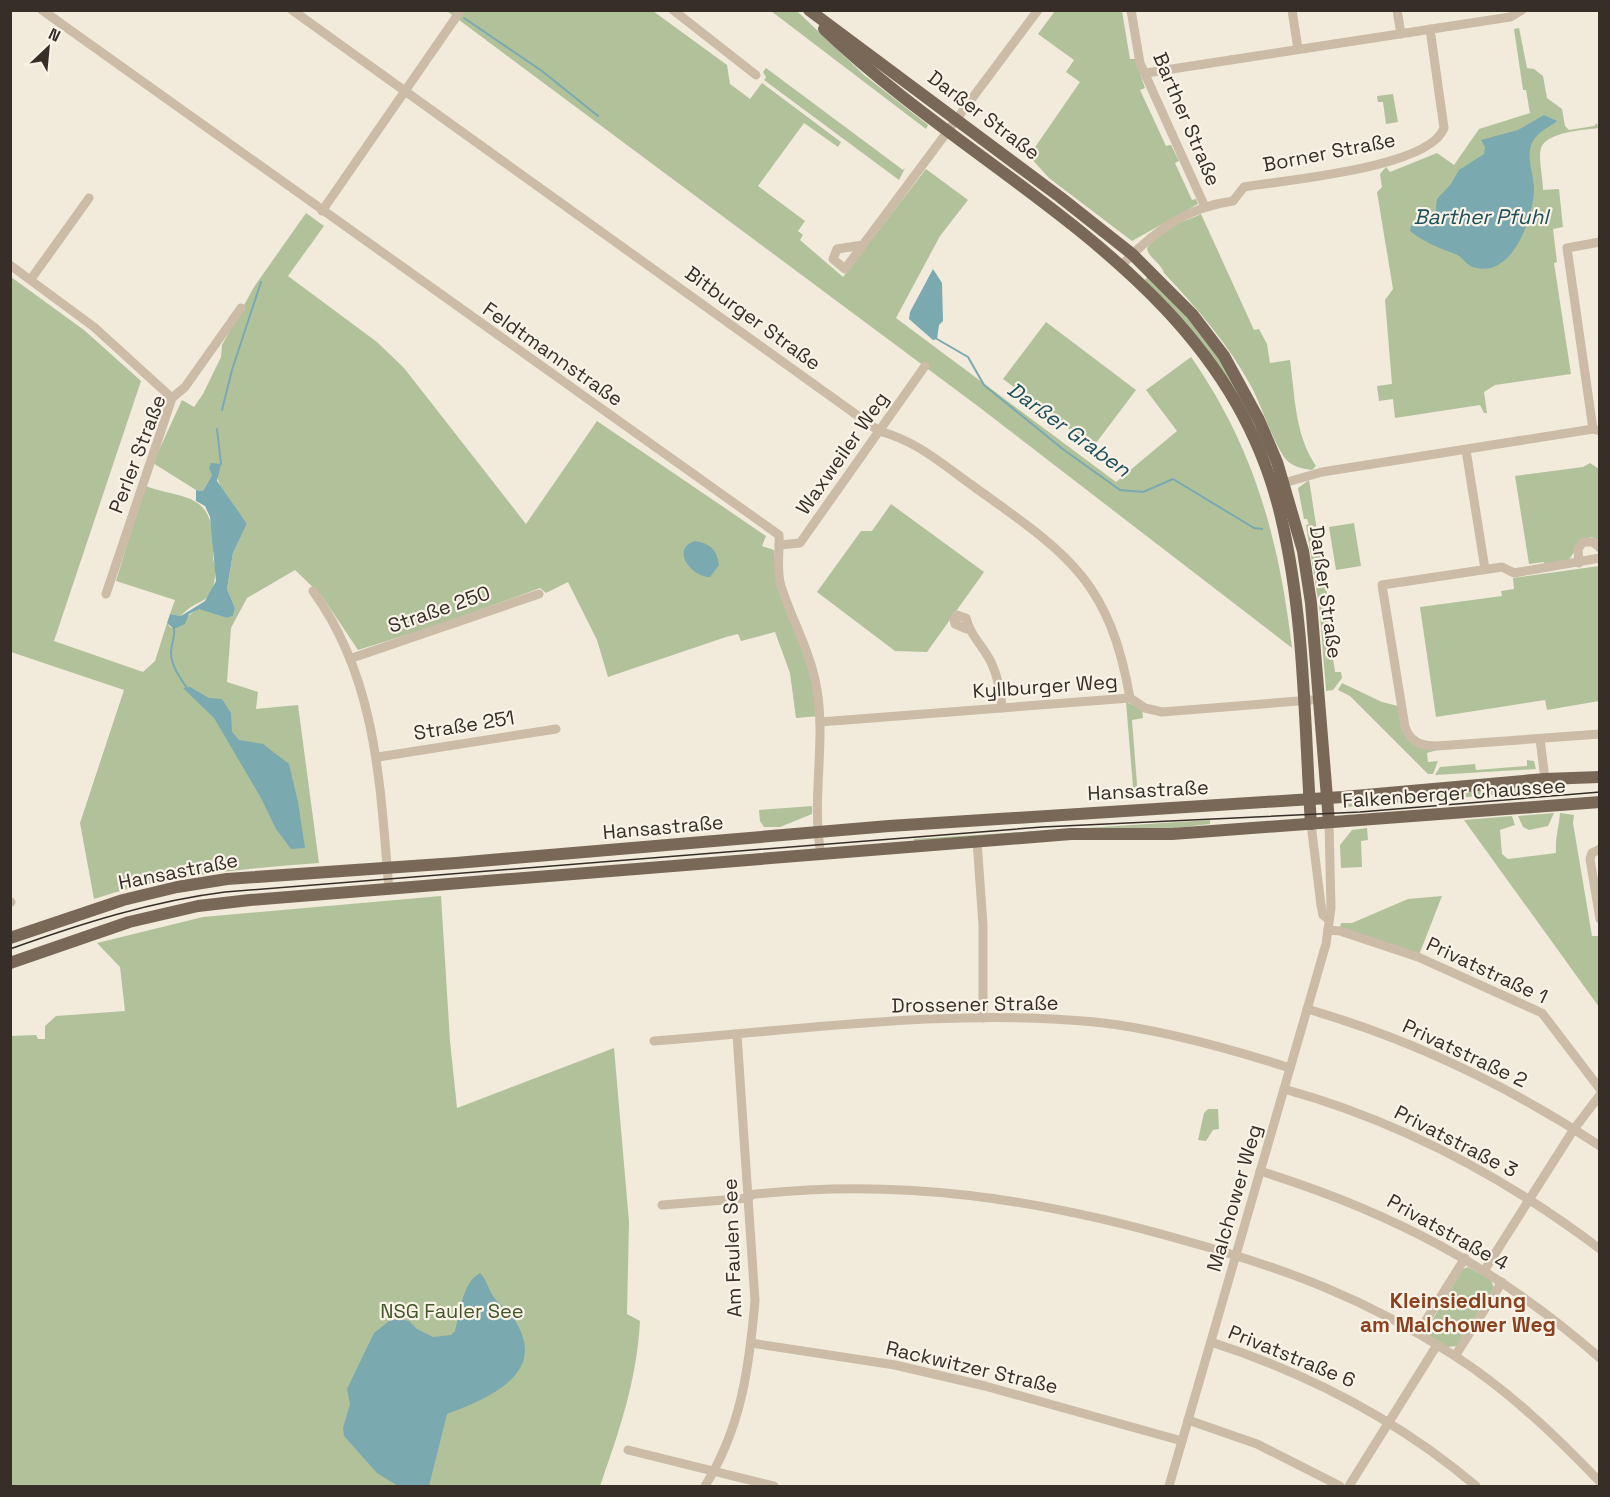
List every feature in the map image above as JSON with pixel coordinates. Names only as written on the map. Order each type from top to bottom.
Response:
[{"type":"main road","name":"Darßer Straße","points":[[804,10],[866,68],[1122,265],[1167,308],[1216,370],[1252,434],[1281,516],[1297,601],[1311,824]]},
{"type":"main road","name":"Darßer Straße","points":[[810,10],[1132,254],[1192,314],[1224,356],[1260,420],[1285,483],[1303,551],[1311,603],[1329,822]]},
{"type":"main road","name":"Falkenberger Chaussee","points":[[1327,798],[1545,779],[1599,777]]},
{"type":"main road","name":"Hansastraße","points":[[10,938],[93,909],[177,887],[227,879],[456,863],[818,832],[1327,798]]},
{"type":"main road","name":"Falkenberger Chaussee","points":[[1311,824],[1599,802]]},
{"type":"main road","name":"Hansastraße","points":[[10,963],[119,925],[183,909],[250,900],[1071,834],[1172,834],[1311,824]]},
{"type":"street","name":"Feldtmannstraße","points":[[42,10],[779,535],[779,545]]},
{"type":"street","name":"Bitburger Straße","points":[[292,10],[879,431],[910,441],[1025,524],[1066,557],[1083,575],[1107,613],[1122,654],[1130,698]]},
{"type":"street","points":[[322,211],[461,10]]},
{"type":"street","points":[[673,10],[756,75]]},
{"type":"street","points":[[948,131],[1038,10]]},
{"type":"street","name":"Barther Straße","points":[[1131,10],[1138,55],[1205,207]]},
{"type":"street","points":[[1292,10],[1298,49]]},
{"type":"street","points":[[1397,10],[1401,34]]},
{"type":"street","points":[[1146,73],[1510,17],[1522,10]]},
{"type":"street","name":"Borner Straße","points":[[1132,254],[1163,226],[1205,207],[1233,201],[1237,193],[1245,187],[1386,164],[1437,142],[1444,128],[1430,29]]},
{"type":"street","name":"Darßer Straße","points":[[862,245],[948,131]]},
{"type":"street","points":[[30,279],[89,198]]},
{"type":"street","points":[[1272,487],[1322,472],[1596,430],[1567,248],[1599,242]]},
{"type":"street","points":[[1122,265],[1132,254]]},
{"type":"street","points":[[10,265],[94,327],[172,399]]},
{"type":"street","name":"Perler Straße","points":[[106,594],[172,399],[185,387],[241,308]]},
{"type":"street","name":"Waxweiler Weg","points":[[779,545],[801,543],[925,366]]},
{"type":"street","points":[[1466,450],[1485,569]]},
{"type":"street","points":[[1579,563],[1578,549],[1583,542],[1593,542],[1599,548]]},
{"type":"street","points":[[779,545],[779,578],[813,671],[820,722],[818,832],[821,855]]},
{"type":"street","points":[[1599,558],[1514,573],[1502,567],[1382,585],[1406,727],[1411,738],[1425,746],[1599,734]]},
{"type":"street","points":[[314,591],[352,658],[371,721],[378,758],[389,890]]},
{"type":"street","name":"Straße 250","points":[[352,658],[539,594]]},
{"type":"street","points":[[967,629],[991,663],[999,685],[1002,708]]},
{"type":"street","name":"Kyllburger Weg","points":[[820,722],[1130,698],[1145,708],[1162,712],[1305,700]]},
{"type":"street","points":[[1305,700],[1319,699]]},
{"type":"street","name":"Straße 251","points":[[378,758],[556,729]]},
{"type":"street","name":"Falkenberger Chaussee","points":[[1540,738],[1545,779]]},
{"type":"street","name":"Malchower Weg","points":[[1169,1486],[1328,930],[1331,908],[1329,822]]},
{"type":"street","name":"Malchower Weg","points":[[1311,824],[1321,905],[1323,915],[1328,918]]},
{"type":"street","points":[[977,841],[983,925],[984,1018]]},
{"type":"street","points":[[1599,849],[1592,853],[1590,859],[1599,919]]},
{"type":"street","name":"Privatstraße 1","points":[[1328,930],[1340,931],[1418,957],[1542,1012],[1599,1089]]},
{"type":"street","name":"Privatstraße 2","points":[[1307,1009],[1396,1040],[1456,1065],[1530,1103],[1599,1146]]},
{"type":"street","name":"Drossener Straße","points":[[654,1041],[923,1020],[984,1018],[1068,1020],[1137,1029],[1290,1068]]},
{"type":"street","name":"Am Faulen See","points":[[705,1486],[736,1424],[751,1343],[754,1269],[737,1035]]},
{"type":"street","name":"Privatstraße 3","points":[[1284,1089],[1362,1115],[1428,1143],[1530,1200],[1599,1249]]},
{"type":"street","points":[[1484,1270],[1574,1129],[1599,1095]]},
{"type":"street","name":"Privatstraße 4","points":[[1260,1170],[1336,1196],[1384,1216],[1465,1258],[1549,1315],[1599,1358]]},
{"type":"street","points":[[662,1205],[794,1190],[886,1188],[974,1195],[1073,1210],[1236,1255],[1314,1281],[1371,1307],[1455,1356],[1522,1406],[1599,1484]]},
{"type":"street","points":[[1418,1333],[1465,1258]]},
{"type":"street","points":[[1455,1356],[1502,1282]]},
{"type":"street","name":"Privatstraße 6","points":[[1210,1342],[1309,1378],[1390,1421],[1476,1486]]},
{"type":"street","name":"Rackwitzer Straße","points":[[751,1343],[895,1365],[985,1386],[1182,1441]]},
{"type":"street","points":[[1349,1486],[1437,1345]]},
{"type":"street","points":[[1188,1420],[1265,1447],[1341,1486]]},
{"type":"street","points":[[628,1450],[774,1486]]},
{"type":"green space","points":[[447,11],[653,11],[727,65],[730,84],[750,99],[762,83],[841,142],[838,147],[804,123],[758,186],[805,221],[798,231],[803,235],[800,240],[843,277],[926,169],[968,200],[940,236],[896,318],[1116,482],[1177,431],[1146,390],[1191,357],[1232,425],[1260,495],[1280,569],[1292,648],[975,404]]},
{"type":"green space","points":[[771,11],[797,11],[864,75],[928,125],[926,129]]},
{"type":"green space","points":[[1055,11],[1122,11],[1130,59],[1135,59],[1145,88],[1140,90],[1166,146],[1171,145],[1179,161],[1175,163],[1192,200],[1196,199],[1198,204],[1132,241],[1049,178],[1029,156],[1080,82],[1066,72],[1074,60],[1038,34]]},
{"type":"green space","points":[[1519,28],[1527,68],[1534,69],[1543,76],[1547,98],[1562,109],[1565,126],[1569,130],[1594,126],[1597,123],[1598,128],[1550,138],[1544,143],[1540,152],[1543,190],[1559,189],[1563,227],[1553,229],[1557,262],[1554,263],[1571,374],[1495,385],[1484,392],[1487,413],[1484,413],[1480,405],[1395,418],[1393,399],[1379,401],[1377,386],[1392,384],[1385,300],[1393,289],[1377,192],[1382,187],[1380,174],[1386,167],[1390,172],[1437,153],[1454,165],[1479,129],[1530,113],[1526,90],[1523,90],[1514,29]]},
{"type":"green space","points":[[766,68],[903,170],[905,168],[899,180],[764,80],[766,77],[763,72]]},
{"type":"green space","points":[[1393,94],[1398,122],[1386,124],[1383,102],[1378,102],[1377,96]]},
{"type":"green space","points":[[306,213],[324,226],[288,276],[377,342],[404,368],[526,524],[597,421],[766,536],[762,546],[774,550],[776,579],[809,667],[819,716],[796,718],[790,673],[775,632],[741,641],[738,634],[726,637],[608,677],[597,640],[568,582],[546,593],[540,588],[441,624],[358,650],[322,596],[295,570],[247,598],[231,628],[227,682],[258,692],[256,709],[298,705],[319,863],[177,879],[94,899],[80,823],[124,690],[11,652],[11,277],[84,330],[141,381],[54,641],[143,672],[155,661],[167,623],[171,628],[199,608],[227,618],[233,616],[235,608],[227,589],[233,553],[247,524],[223,493],[217,471],[212,475],[203,491],[196,490],[153,463],[182,400],[194,407],[203,394],[221,357],[222,345],[254,287]]},
{"type":"green space","points":[[1201,214],[1254,330],[1259,329],[1267,344],[1270,363],[1290,360],[1300,429],[1316,466],[1312,470],[1296,466],[1284,457],[1251,386],[1232,356],[1211,327],[1148,252],[1147,249],[1156,237]]},
{"type":"green space","points":[[1149,275],[1214,350],[1248,407],[1265,448],[1227,380],[1197,338],[1145,280]]},
{"type":"green space","points":[[1046,322],[1136,390],[1093,447],[1003,379]]},
{"type":"green space","points":[[1590,463],[1599,469],[1599,541],[1592,537],[1583,539],[1568,561],[1545,565],[1544,562],[1529,564],[1515,476],[1583,467]]},
{"type":"green space","points":[[1309,480],[1327,594],[1324,599],[1318,600],[1306,525],[1309,524],[1307,519],[1304,519],[1298,488]]},
{"type":"green space","points":[[145,486],[192,500],[207,513],[211,524],[213,558],[216,567],[212,590],[209,596],[181,616],[170,614],[175,600],[116,581]]},
{"type":"green space","points":[[891,504],[984,572],[927,652],[895,651],[817,592],[861,531],[872,531]]},
{"type":"green space","points":[[1354,523],[1361,566],[1336,570],[1329,527]]},
{"type":"green space","points":[[1599,566],[1599,701],[1547,710],[1545,700],[1436,717],[1420,607],[1502,596],[1501,591],[1514,589],[1513,578]]},
{"type":"green space","points":[[1329,601],[1331,609],[1326,610],[1335,672],[1341,672],[1342,678],[1333,690],[1326,691],[1319,603]]},
{"type":"green space","points":[[1342,683],[1382,702],[1398,706],[1401,727],[1437,750],[1427,753],[1428,762],[1438,761],[1433,774],[1428,774],[1350,696],[1338,690]]},
{"type":"green space","points":[[1126,702],[1142,709],[1143,718],[1132,720],[1138,797],[1134,799]]},
{"type":"green space","points":[[1527,760],[1534,761],[1536,769],[1435,775],[1440,767],[1475,764],[1476,770],[1527,766]]},
{"type":"green space","points":[[1564,782],[1565,789],[1346,807],[1346,804]]},
{"type":"green space","points":[[812,806],[812,814],[780,827],[764,827],[760,821],[759,810]]},
{"type":"green space","points":[[1554,813],[1548,826],[1529,830],[1523,827],[1518,816]]},
{"type":"green space","points":[[1560,813],[1574,815],[1573,823],[1592,936],[1599,936],[1599,1007],[1464,820],[1512,816],[1515,825],[1500,830],[1502,854],[1508,859],[1556,853]]},
{"type":"green space","points":[[1210,820],[1210,824],[1176,828],[914,842],[914,839]]},
{"type":"green space","points":[[1367,828],[1368,840],[1361,841],[1362,867],[1341,868],[1340,845],[1352,830]]},
{"type":"green space","name":"NSG Fauler See","points":[[441,896],[450,1041],[457,1108],[614,1048],[629,1222],[627,1314],[640,1321],[631,1385],[600,1486],[11,1486],[10,1036],[36,1035],[38,1039],[45,1039],[45,1026],[56,1016],[125,1011],[120,967],[97,943],[203,917]]},
{"type":"green space","points":[[1442,896],[1419,955],[1340,928],[1341,923],[1352,923],[1408,899]]},
{"type":"green space","points":[[1208,1109],[1218,1109],[1219,1129],[1213,1130],[1206,1141],[1198,1140],[1204,1113]]},
{"type":"green space","points":[[1468,1267],[1491,1280],[1494,1288],[1458,1346],[1447,1347],[1430,1336],[1428,1327],[1463,1269]]},
{"type":"water","name":"Barther Pfuhl","points":[[1544,115],[1557,121],[1540,133],[1532,144],[1530,157],[1534,192],[1532,204],[1524,232],[1508,257],[1498,265],[1486,269],[1473,267],[1457,255],[1410,231],[1411,226],[1418,219],[1434,223],[1437,199],[1451,184],[1459,170],[1484,154],[1485,147],[1481,140],[1518,130]]},
{"type":"water","points":[[933,269],[942,283],[943,321],[939,325],[937,339],[933,340],[909,319],[910,312]]},
{"type":"water","points":[[211,463],[221,464],[217,481],[247,524],[233,553],[227,589],[235,608],[233,616],[227,618],[199,609],[189,614],[185,624],[174,629],[167,623],[170,614],[181,616],[205,601],[216,581],[210,517],[205,506],[196,501],[196,490],[203,491],[212,475],[209,468]]},
{"type":"water","points":[[695,541],[705,543],[717,555],[719,565],[710,577],[696,572],[686,562],[684,550]]},
{"type":"water","points":[[190,687],[209,698],[222,699],[231,713],[232,732],[239,740],[263,744],[289,764],[305,848],[291,849],[276,829],[261,798],[214,718],[183,688]]},
{"type":"water","points":[[480,1273],[493,1297],[517,1324],[524,1342],[524,1358],[518,1371],[508,1383],[494,1393],[447,1414],[429,1486],[398,1486],[377,1473],[344,1436],[343,1428],[350,1404],[347,1389],[374,1333],[389,1321],[399,1319],[409,1321],[417,1329],[433,1337],[451,1335],[455,1331],[465,1291],[474,1277]]},
{"type":"waterway","points":[[464,18],[542,71],[598,116]]},
{"type":"waterway","points":[[222,410],[232,370],[261,282]]},
{"type":"waterway","name":"Darßer Graben","points":[[937,339],[968,357],[984,385],[1064,450],[1120,490],[1143,492],[1173,479],[1254,528],[1262,529]]},
{"type":"waterway","points":[[217,429],[221,464]]},
{"type":"waterway","points":[[174,629],[171,658],[187,688]]},
{"type":"tram line","points":[[10,949],[116,914],[170,901],[225,892],[1042,827],[1360,812],[1600,792]]},
{"type":"district","name":"Kleinsiedlung am Malchower Weg","points":[[1458,1312]]}]
